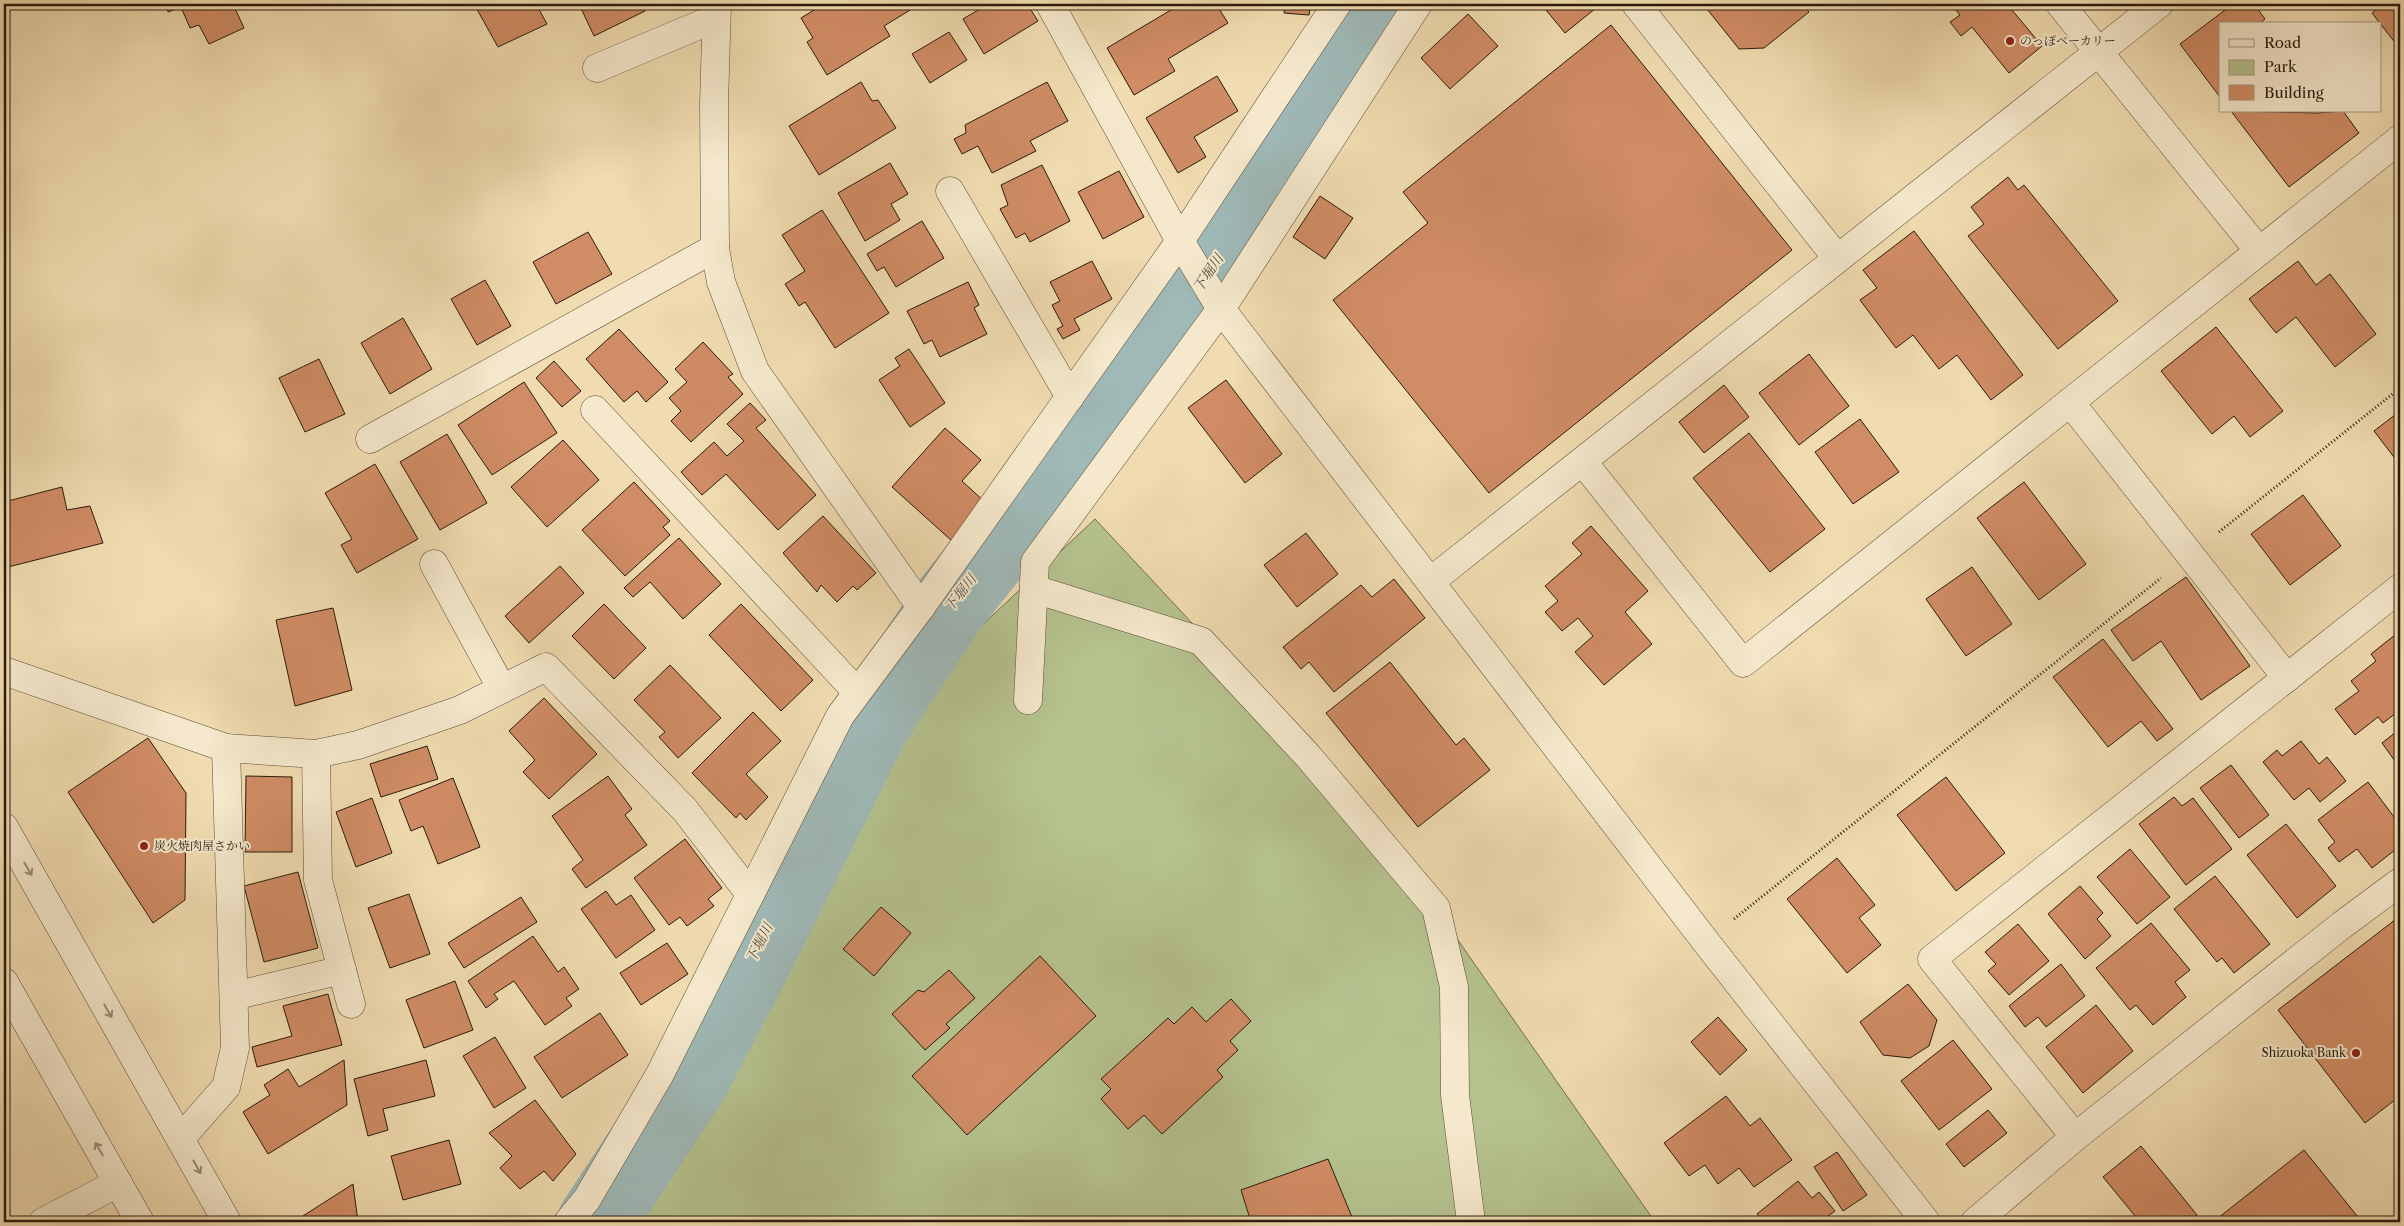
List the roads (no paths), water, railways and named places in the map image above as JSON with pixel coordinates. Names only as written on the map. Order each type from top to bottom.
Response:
[{"type":"street","points":[[1050,4],[1181,243],[1220,308],[1432,582],[1706,942],[1926,1222]]},
{"type":"street","points":[[568,1222],[587,1199],[660,1074],[840,716],[921,607],[1181,243],[1337,4]]},
{"type":"street","points":[[1028,700],[1035,562],[1220,308],[1418,4]]},
{"type":"street","points":[[1636,4],[1837,258]]},
{"type":"street","points":[[2060,4],[2259,251]]},
{"type":"street","points":[[1432,582],[1837,258],[2160,4]]},
{"type":"street","points":[[597,68],[717,11],[714,104],[716,248],[721,282],[755,371],[921,607]]},
{"type":"street","points":[[1583,462],[1743,663],[2400,139]]},
{"type":"street","points":[[950,191],[1070,397]]},
{"type":"street","points":[[370,439],[716,248]]},
{"type":"street","points":[[2070,402],[2287,678]]},
{"type":"street","points":[[595,410],[858,692]]},
{"type":"street","points":[[434,564],[502,689]]},
{"type":"street","points":[[2075,1137],[1932,958],[2400,588]]},
{"type":"street","points":[[1034,589],[1201,641],[1308,756],[1436,908],[1454,987],[1455,1095],[1471,1222]]},
{"type":"street","points":[[4,671],[226,748],[316,754],[358,745],[451,713],[546,667],[685,810],[750,894]]},
{"type":"street","points":[[181,1138],[226,1087],[235,1048],[226,748]]},
{"type":"street","points":[[316,754],[318,880],[351,1004]]},
{"type":"street","points":[[4,827],[227,1222]]},
{"type":"street","points":[[1975,1222],[2075,1137],[2342,924],[2400,882]]},
{"type":"street","points":[[234,996],[342,970]]},
{"type":"street","points":[[4,982],[140,1222]]},
{"type":"street","points":[[44,1222],[118,1183]]},
{"type":"waterway","name":"下堀川","points":[[596,1222],[688,1083],[755,956],[870,725],[947,608],[1173,326],[1387,4]]},
{"type":"place","name":"のっぽベーカリー","points":[[2010,41]]},
{"type":"place","name":"炭火焼肉屋さかい","points":[[144,846]]},
{"type":"place","name":"Shizuoka Bank","points":[[2356,1053]]}]
